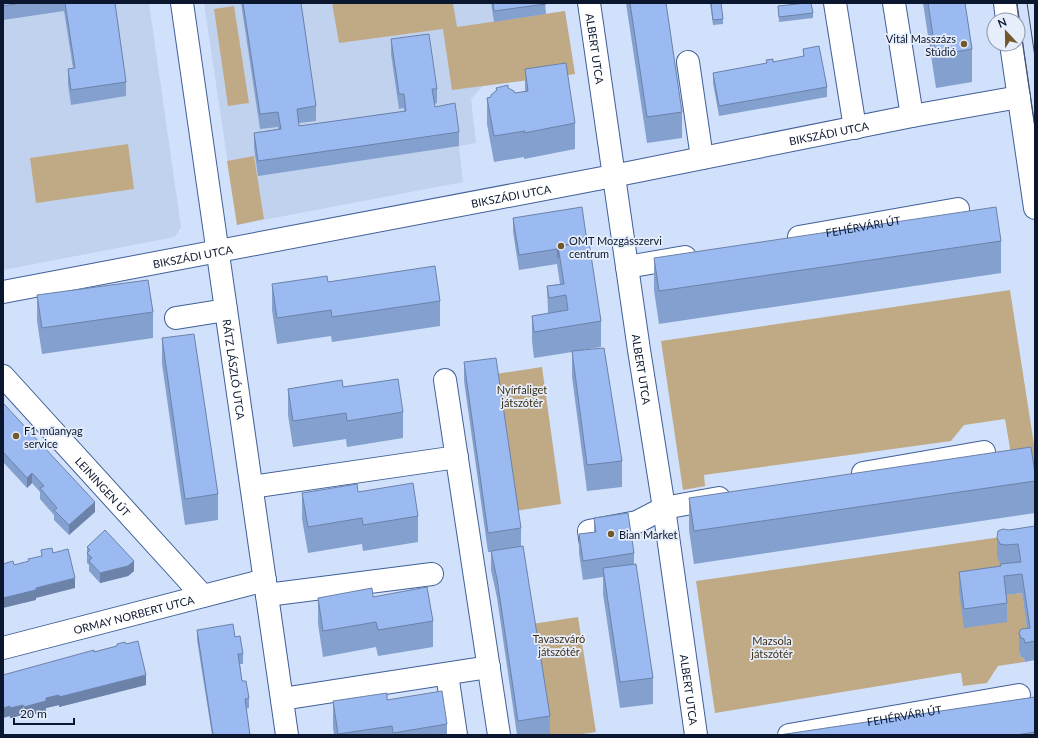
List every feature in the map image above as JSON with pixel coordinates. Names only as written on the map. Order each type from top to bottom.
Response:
[{"type":"street","name":"RÁTZ LÁSZLÓ UTCA","points":[[182,3],[287,735]]},
{"type":"street","name":"ALBERT UTCA","points":[[589,3],[613,176],[645,393],[664,508],[696,735]]},
{"type":"street","points":[[835,3],[855,128]]},
{"type":"street","points":[[894,3],[912,116]]},
{"type":"street","points":[[1012,52],[1035,208]]},
{"type":"street","points":[[688,62],[702,158]]},
{"type":"street","name":"BIKSZÁDI UTCA","points":[[3,292],[613,176],[912,116],[1019,97]]},
{"type":"street","name":"FEHÉRVÁRI ÚT","points":[[780,240],[958,209]]},
{"type":"street","points":[[627,267],[702,254]]},
{"type":"street","points":[[176,318],[226,310]]},
{"type":"street","name":"LEININGEN ÚT","points":[[3,376],[204,596]]},
{"type":"street","points":[[445,380],[499,735]]},
{"type":"street","points":[[845,476],[984,452]]},
{"type":"street","points":[[252,487],[457,457]]},
{"type":"street","points":[[592,551],[589,531],[637,522],[664,508],[737,495]]},
{"type":"street","name":"ORMAY NORBERT UTCA","points":[[3,648],[204,596],[266,587],[432,574]]},
{"type":"street","points":[[282,698],[489,667]]},
{"type":"street","points":[[447,674],[456,735]]},
{"type":"street","name":"FEHÉRVÁRI ÚT","points":[[789,735],[1019,695]]},
{"type":"shaded area","points":[[3,3],[149,3],[181,227],[175,237],[3,270]]},
{"type":"shaded area","points":[[204,3],[544,3],[546,14],[565,11],[575,74],[483,86],[471,99],[476,143],[459,146],[463,182],[237,225]]},
{"type":"green space","points":[[332,3],[453,3],[457,27],[565,11],[575,74],[452,90],[443,29],[339,43]]},
{"type":"green space","points":[[234,6],[249,103],[228,106],[214,9]]},
{"type":"green space","points":[[128,144],[134,189],[36,203],[30,158]]},
{"type":"green space","points":[[254,156],[264,219],[237,225],[227,161]]},
{"type":"green space","points":[[1010,290],[1035,451],[1035,462],[1013,466],[1005,419],[964,425],[951,441],[704,475],[705,486],[683,490],[661,341]]},
{"type":"green space","name":"Nyírfaliget játszótér","points":[[542,367],[561,504],[515,511],[496,374]]},
{"type":"green space","name":"Mazsola játszótér","points":[[1035,532],[1006,564],[1004,595],[1022,593],[1030,647],[1020,650],[1019,652],[1021,657],[1024,658],[1025,662],[998,666],[987,683],[963,686],[961,673],[958,673],[715,713],[696,581]]},
{"type":"green space","name":"Tavaszváró játszótér","points":[[578,617],[596,732],[576,735],[550,735],[532,624]]},
{"type":"building","points":[[3,3],[21,3],[3,6]]},
{"type":"building","points":[[65,3],[115,3],[126,82],[71,90],[68,69],[75,68]]},
{"type":"building","points":[[243,3],[301,3],[316,106],[297,109],[299,126],[406,111],[404,94],[399,94],[391,39],[429,34],[437,89],[432,89],[435,107],[455,103],[459,132],[258,161],[254,133],[281,129],[278,112],[260,114]]},
{"type":"building","points":[[493,3],[545,3],[546,4],[494,11]]},
{"type":"building","points":[[630,3],[666,3],[682,112],[647,117]]},
{"type":"building","points":[[711,3],[721,3],[723,19],[713,20]]},
{"type":"building","points":[[811,3],[813,13],[779,17],[778,6]]},
{"type":"building","points":[[928,3],[965,3],[972,49],[936,55]]},
{"type":"building","points":[[819,46],[827,87],[719,106],[713,73],[767,63],[766,60],[773,59],[773,62],[804,56],[803,49]]},
{"type":"building","points":[[566,63],[575,123],[524,133],[525,131],[494,136],[487,98],[491,97],[491,95],[497,90],[496,88],[508,85],[508,88],[515,93],[528,91],[525,69]]},
{"type":"building","points":[[582,207],[587,242],[558,246],[558,258],[557,249],[519,255],[513,218]]},
{"type":"building","points":[[996,207],[1001,241],[659,291],[654,258]]},
{"type":"building","points":[[589,242],[601,321],[534,332],[532,316],[568,310],[566,295],[549,298],[547,286],[564,284],[558,246]]},
{"type":"building","points":[[435,266],[440,301],[332,317],[331,310],[277,318],[272,284],[327,276],[328,282]]},
{"type":"building","points":[[148,280],[153,312],[42,328],[37,295]]},
{"type":"building","points":[[194,334],[218,494],[185,499],[162,338]]},
{"type":"building","points":[[604,348],[622,461],[587,465],[572,351]]},
{"type":"building","points":[[496,358],[521,528],[488,533],[464,362]]},
{"type":"building","points":[[398,379],[403,412],[347,421],[346,413],[293,421],[288,389],[342,380],[343,387]]},
{"type":"building","points":[[3,403],[95,502],[69,525],[54,510],[57,508],[40,488],[44,486],[32,473],[27,478],[3,452]]},
{"type":"building","points":[[1031,447],[1035,481],[694,531],[689,498]]},
{"type":"building","points":[[413,483],[418,516],[363,525],[362,518],[308,527],[302,493],[357,484],[358,492]]},
{"type":"building","points":[[628,513],[634,553],[583,561],[579,534],[596,532],[594,518]]},
{"type":"building","points":[[1035,526],[1035,641],[1025,643],[1024,639],[1021,638],[1019,633],[1021,629],[1030,628],[1022,574],[1004,576],[1007,603],[964,609],[959,572],[1001,566],[1000,564],[1021,562],[1018,544],[1000,544],[997,538],[998,531],[1003,529],[1009,530]]},
{"type":"building","points":[[105,530],[134,561],[128,566],[100,573],[89,561],[92,558],[87,553],[90,550],[87,547]]},
{"type":"building","points":[[523,546],[550,716],[518,721],[497,579],[491,551]]},
{"type":"building","points":[[52,548],[53,553],[68,549],[75,578],[3,598],[3,564],[13,561],[14,565],[29,561],[28,559],[42,556],[41,550]]},
{"type":"building","points":[[636,564],[653,678],[620,682],[603,568]]},
{"type":"building","points":[[427,587],[433,621],[378,630],[376,622],[323,631],[318,598],[372,588],[373,597]]},
{"type":"building","points":[[233,624],[235,637],[240,636],[243,654],[238,654],[242,681],[246,681],[249,698],[245,699],[250,735],[213,735],[197,630]]},
{"type":"building","points":[[138,641],[146,675],[59,697],[59,695],[46,698],[46,701],[24,707],[23,705],[3,708],[3,675],[94,650],[94,652],[117,646],[117,644],[125,642],[126,644]]},
{"type":"building","points":[[442,691],[447,724],[393,733],[392,726],[338,734],[333,701],[387,693],[387,700]]},
{"type":"building","points":[[1035,697],[1035,732],[1016,735],[779,735]]},
{"type":"tram line","points":[[1017,3],[1035,127]]},
{"type":"tram line","points":[[1027,3],[1035,57]]},
{"type":"place","name":"Vitál Masszázs Stúdió","points":[[964,44]]},
{"type":"place","name":"OMT Mozgásszervi centrum","points":[[561,246]]},
{"type":"place","name":"F1 műanyag service","points":[[16,436]]},
{"type":"place","name":"Bian Market","points":[[611,534]]}]
